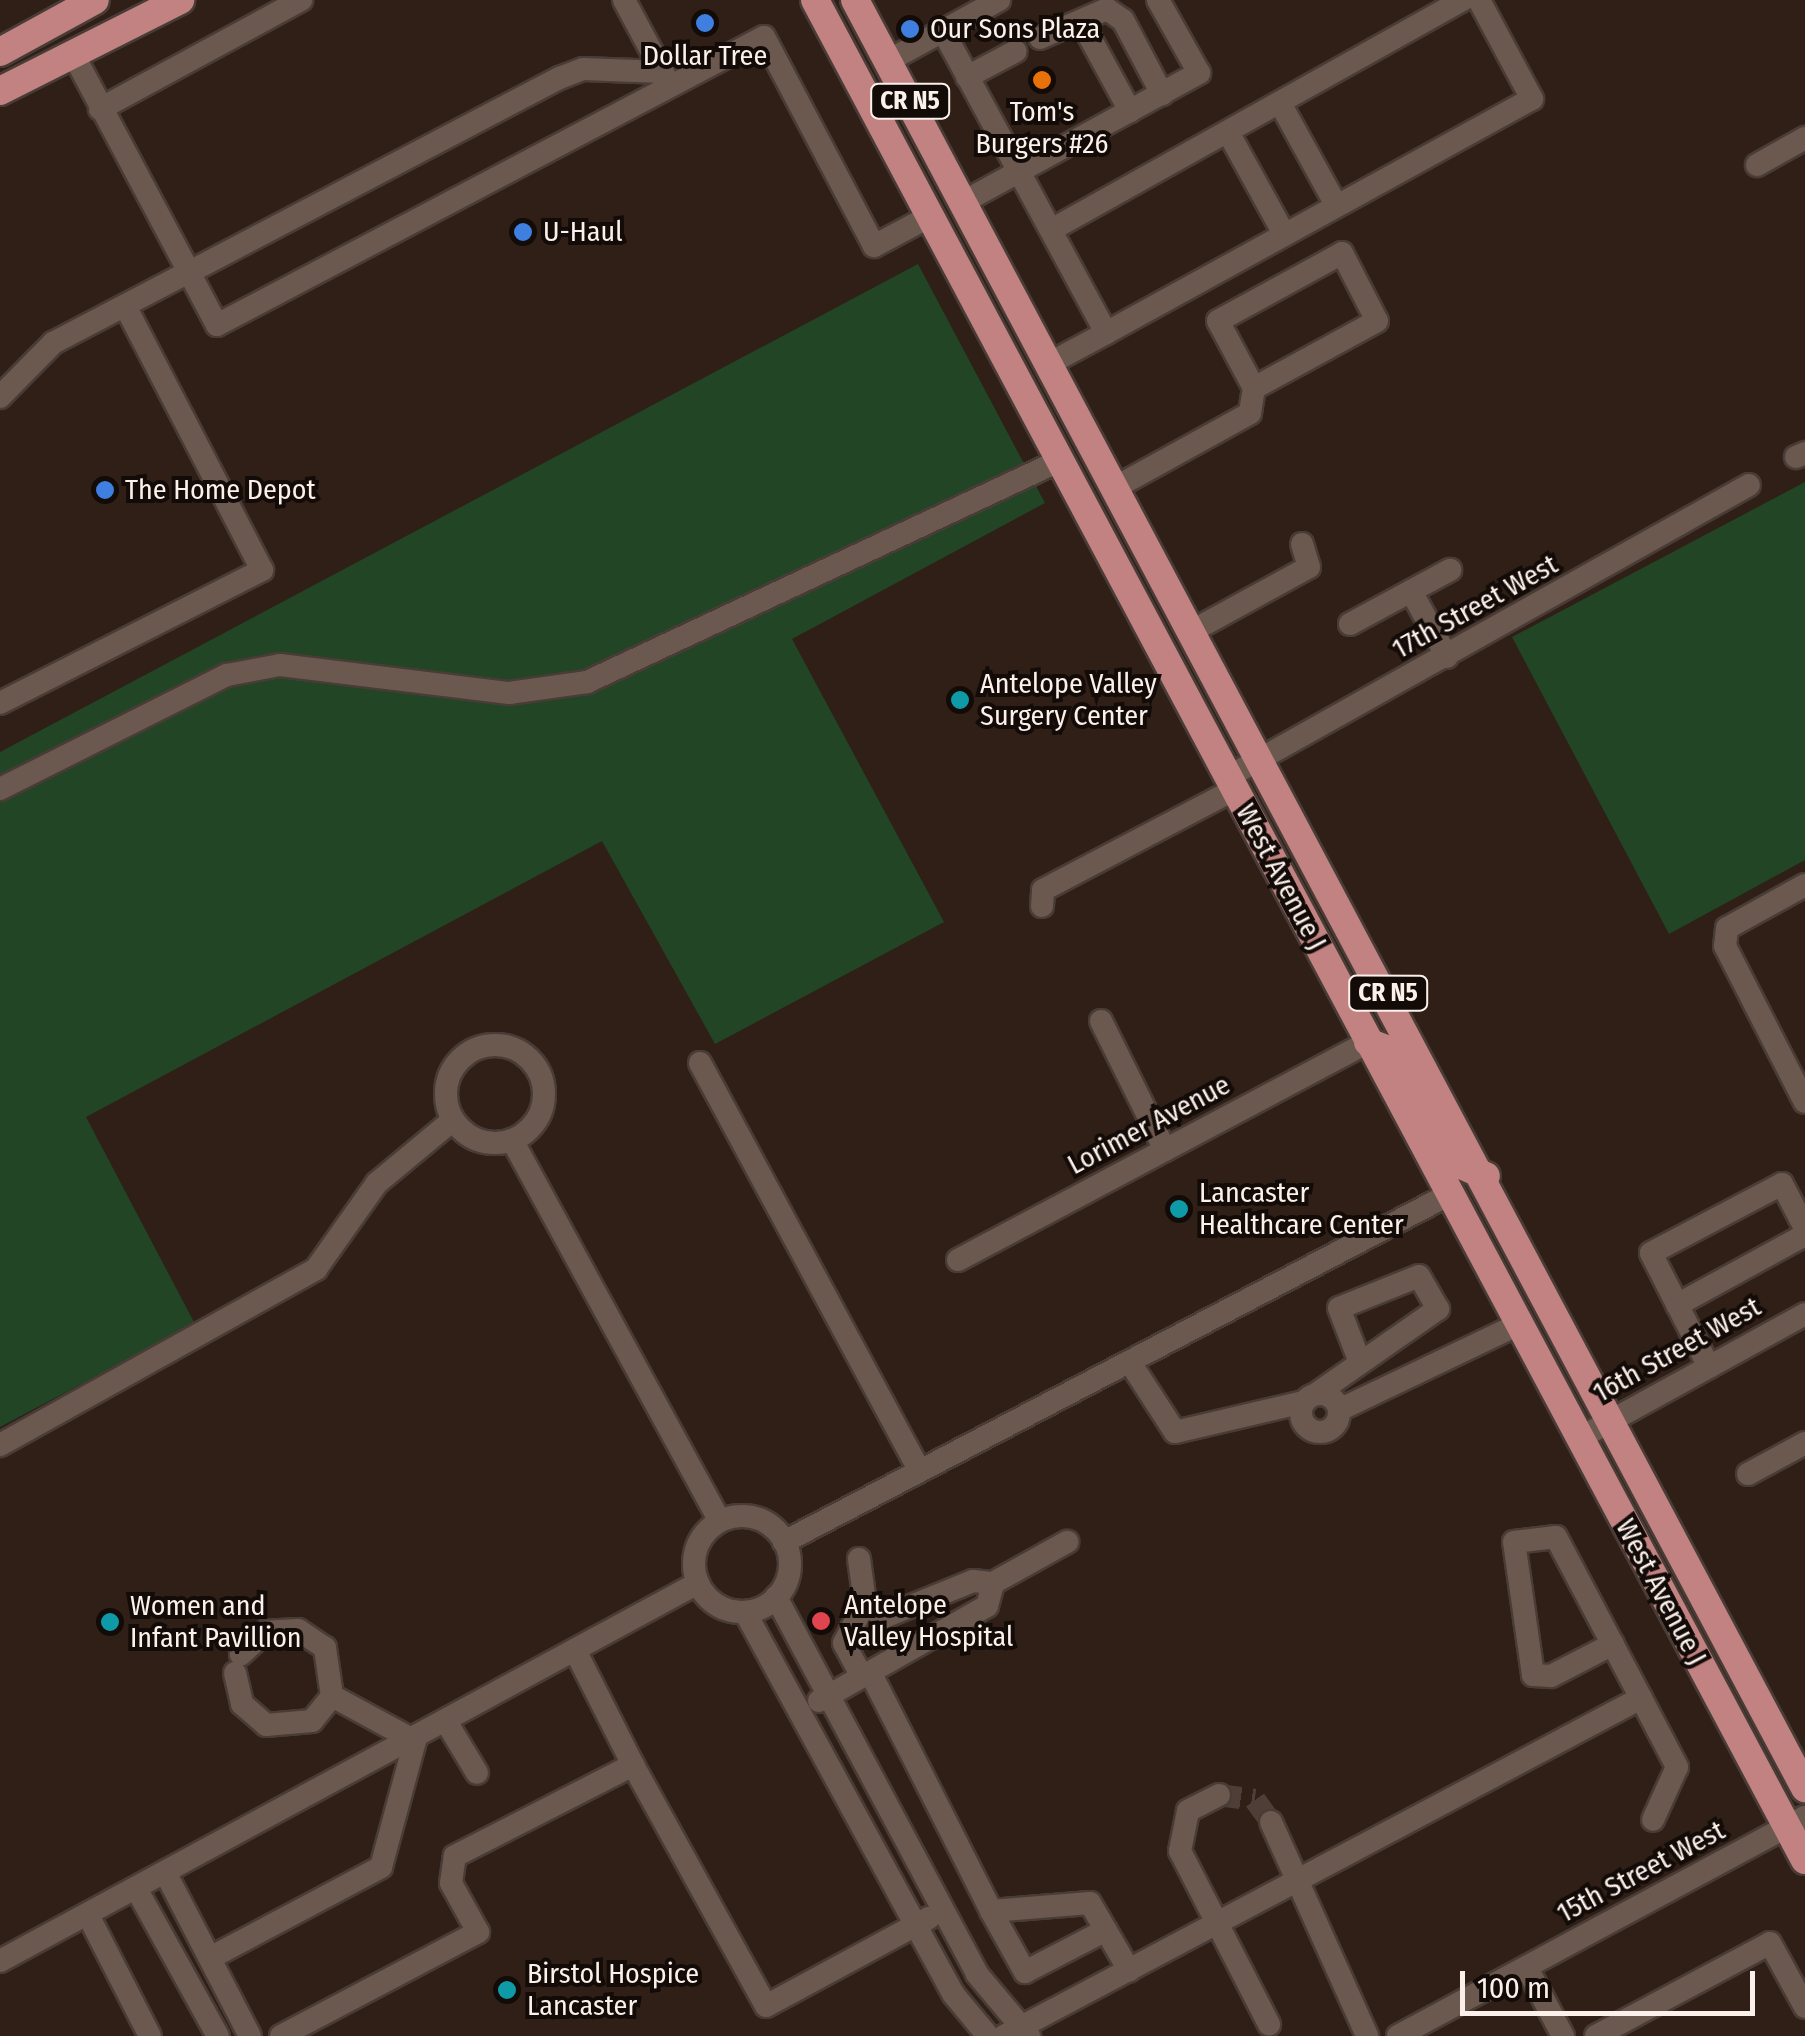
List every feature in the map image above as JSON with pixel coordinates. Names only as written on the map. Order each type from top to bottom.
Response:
[{"type":"main road","points":[[0,52],[95,0]]},
{"type":"main road","points":[[73,54],[83,29],[140,0]]},
{"type":"main road","points":[[0,91],[180,0]]},
{"type":"main road","name":"West Avenue J","points":[[815,0],[1517,1325],[1796,1822],[1805,1860]]},
{"type":"main road","name":"West Avenue J","points":[[854,0],[1405,1022],[1805,1788]]},
{"type":"main road","points":[[837,41],[859,50],[934,188],[965,201]]},
{"type":"main road","points":[[932,215],[958,232],[1009,328],[1038,336]]},
{"type":"main road","points":[[1300,915],[1332,936],[1372,1012],[1405,1022]]},
{"type":"main road","points":[[1368,1042],[1396,1053],[1452,1161],[1486,1176]]},
{"type":"street","points":[[100,109],[301,0]]},
{"type":"street","points":[[624,0],[666,79]]},
{"type":"street","points":[[888,61],[1000,0]]},
{"type":"street","points":[[965,201],[1198,73],[1158,0]]},
{"type":"street","points":[[1051,230],[1462,0]]},
{"type":"street","points":[[1052,362],[1532,99],[1479,0]]},
{"type":"street","points":[[1040,38],[1107,9],[1123,20],[1162,94]]},
{"type":"street","points":[[942,31],[1106,333]]},
{"type":"street","points":[[1088,34],[1130,111]]},
{"type":"street","points":[[73,54],[216,325],[666,79],[764,37],[874,246],[932,215]]},
{"type":"street","points":[[967,77],[1016,50]]},
{"type":"street","points":[[0,397],[53,343],[559,78],[582,69],[666,79]]},
{"type":"street","points":[[1280,102],[1336,204]]},
{"type":"street","points":[[1228,132],[1284,234]]},
{"type":"street","points":[[1757,165],[1805,138]]},
{"type":"street","points":[[1118,486],[1250,413],[1254,388],[1218,320],[1342,254],[1378,321],[1254,388]]},
{"type":"street","points":[[0,702],[262,570],[124,306]]},
{"type":"street","points":[[0,790],[227,676],[280,665],[509,693],[587,682],[1061,460]]},
{"type":"street","name":"17th Street West","points":[[1042,906],[1044,890],[1232,783],[1262,758],[1749,485]]},
{"type":"street","points":[[1194,630],[1309,567],[1302,544]]},
{"type":"street","points":[[1350,624],[1450,570]]},
{"type":"street","points":[[1410,591],[1447,657]]},
{"type":"street","points":[[1805,885],[1727,928],[1725,946],[1799,1076],[1805,1102]]},
{"type":"street","points":[[1101,1021],[1165,1150]]},
{"type":"street","name":"Lorimer Avenue","points":[[958,1260],[1368,1042]]},
{"type":"street","points":[[508,1047],[537,1068],[544,1092],[538,1116],[512,1140],[478,1141],[453,1120],[446,1086],[456,1064],[474,1049],[508,1047]]},
{"type":"street","points":[[700,1062],[919,1470]]},
{"type":"street","points":[[0,1445],[316,1269],[377,1183],[453,1120]]},
{"type":"street","points":[[512,1140],[720,1521]]},
{"type":"street","points":[[1677,1304],[1805,1231],[1782,1184],[1651,1253],[1709,1367]]},
{"type":"street","points":[[784,1542],[1448,1195]]},
{"type":"street","name":"16th Street West","points":[[1578,1438],[1803,1320]]},
{"type":"street","points":[[1310,1398],[1302,1420],[1315,1432],[1333,1427],[1339,1410],[1517,1325]]},
{"type":"street","points":[[1131,1364],[1175,1432],[1310,1398],[1358,1357]]},
{"type":"street","points":[[1310,1398],[1339,1410]]},
{"type":"street","points":[[1748,1474],[1805,1443]]},
{"type":"street","points":[[756,1518],[784,1542],[790,1568],[776,1597],[745,1612],[712,1602],[698,1583],[697,1548],[720,1521],[756,1518]]},
{"type":"street","points":[[1613,1644],[1552,1676],[1534,1675],[1514,1542],[1556,1537],[1613,1644],[1677,1766],[1653,1820]]},
{"type":"street","points":[[865,1603],[884,1617],[973,1581],[993,1583],[1067,1542]]},
{"type":"street","points":[[858,1559],[865,1603],[844,1643],[866,1674],[1025,1972],[1106,1930]]},
{"type":"street","points":[[0,1962],[577,1654],[698,1583]]},
{"type":"street","points":[[802,1710],[987,1606],[993,1583]]},
{"type":"street","points":[[776,1597],[977,1974],[1018,2033],[1216,1922],[1641,1698]]},
{"type":"street","points":[[745,1612],[802,1710],[916,1925],[988,2036]]},
{"type":"street","points":[[298,1630],[325,1648],[332,1696],[312,1721],[282,1729],[252,1717],[238,1664],[265,1632],[298,1630]]},
{"type":"street","points":[[577,1654],[632,1765],[766,2006],[944,1910]]},
{"type":"street","points":[[332,1696],[415,1741]]},
{"type":"street","points":[[447,1723],[476,1773]]},
{"type":"street","points":[[210,1958],[381,1867],[415,1741]]},
{"type":"street","points":[[281,2036],[309,2030],[478,1932],[452,1883],[455,1856],[632,1765]]},
{"type":"street","points":[[1219,1795],[1188,1811],[1180,1830],[1180,1852],[1269,2024]]},
{"type":"street","points":[[1270,1822],[1350,1981],[1367,2036]]},
{"type":"street","name":"15th Street West","points":[[1398,2036],[1796,1822]]},
{"type":"street","points":[[166,1874],[250,2036]]},
{"type":"street","points":[[137,1890],[218,2036]]},
{"type":"street","points":[[991,1911],[1090,1903],[1128,1970]]},
{"type":"street","points":[[88,1915],[150,2036]]},
{"type":"street","points":[[1599,2035],[1770,1943],[1805,2007]]},
{"type":"street","points":[[1527,1968],[1563,2036]]},
{"type":"green space","points":[[918,264],[1045,503],[792,639],[944,922],[715,1044],[602,841],[86,1117],[195,1324],[0,1427],[0,752]]},
{"type":"green space","points":[[1805,482],[1805,860],[1669,934],[1512,637]]},
{"type":"tunnel","points":[[1219,1795],[1255,1800],[1271,1822]]},
{"type":"place","name":"Dollar Tree","points":[[705,23]]},
{"type":"place","name":"Our Sons Plaza","points":[[910,29]]},
{"type":"place","name":"Tom's Burgers #26","points":[[1042,80]]},
{"type":"place","name":"U-Haul","points":[[523,232]]},
{"type":"place","name":"The Home Depot","points":[[105,490]]},
{"type":"place","name":"Antelope Valley Surgery Center","points":[[960,700]]},
{"type":"place","name":"Lancaster Healthcare Center","points":[[1179,1209]]},
{"type":"place","name":"Antelope Valley Hospital","points":[[821,1621]]},
{"type":"place","name":"Women and Infant Pavillion","points":[[110,1622]]},
{"type":"place","name":"Birstol Hospice Lancaster","points":[[507,1990]]}]
